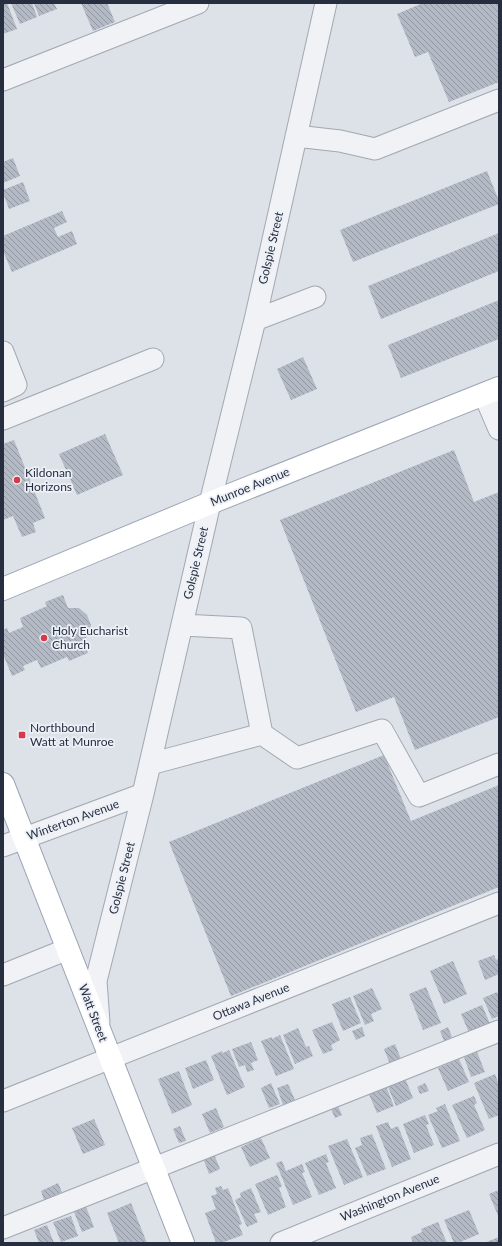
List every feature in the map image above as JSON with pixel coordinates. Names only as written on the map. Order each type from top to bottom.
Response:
[{"type":"main road","name":"Munroe Avenue","points":[[3,589],[210,503],[491,391]]},
{"type":"main road","name":"Watt Street","points":[[3,784],[183,1243]]},
{"type":"street","points":[[3,80],[198,3]]},
{"type":"street","name":"Golspie Street","points":[[100,1030],[96,981],[143,794],[210,503],[255,320],[326,3]]},
{"type":"street","points":[[296,136],[340,141],[375,149],[499,100]]},
{"type":"street","points":[[255,320],[316,297]]},
{"type":"street","points":[[3,352],[16,385],[3,391]]},
{"type":"street","points":[[3,419],[153,358]]},
{"type":"street","points":[[491,391],[499,429]]},
{"type":"street","points":[[182,626],[241,628],[262,734],[297,758],[382,730],[419,796],[499,764]]},
{"type":"street","points":[[150,764],[262,734]]},
{"type":"street","name":"Winterton Avenue","points":[[3,846],[143,794]]},
{"type":"street","name":"Ottawa Avenue","points":[[3,1101],[499,903]]},
{"type":"street","points":[[3,975],[68,949]]},
{"type":"street","points":[[3,1228],[499,1031]]},
{"type":"street","name":"Washington Avenue","points":[[281,1243],[499,1154]]},
{"type":"building","points":[[3,3],[7,3],[17,29],[3,34]]},
{"type":"building","points":[[11,3],[32,3],[37,17],[20,24]]},
{"type":"building","points":[[34,3],[54,3],[57,9],[39,16]]},
{"type":"building","points":[[81,3],[107,3],[115,22],[93,31]]},
{"type":"building","points":[[423,3],[499,3],[499,82],[449,102],[428,52],[415,57],[397,14]]},
{"type":"building","points":[[13,158],[20,176],[3,183],[3,162]]},
{"type":"building","points":[[487,171],[499,204],[353,262],[340,230]]},
{"type":"building","points":[[23,182],[30,201],[9,209],[3,190]]},
{"type":"building","points":[[62,211],[67,222],[54,228],[58,237],[72,231],[77,244],[12,272],[3,251],[3,236]]},
{"type":"building","points":[[499,233],[499,271],[381,319],[368,286]]},
{"type":"building","points":[[499,300],[499,339],[401,378],[388,345]]},
{"type":"building","points":[[303,357],[317,389],[291,400],[277,369]]},
{"type":"building","points":[[105,434],[123,475],[77,495],[59,454]]},
{"type":"building","name":"Kildonan Horizons","points":[[14,440],[45,518],[33,523],[36,532],[22,537],[13,516],[3,520],[3,444]]},
{"type":"building","points":[[454,450],[474,502],[499,492],[499,717],[415,750],[394,697],[356,712],[280,520]]},
{"type":"building","name":"Holy Eucharist Church","points":[[63,595],[68,608],[79,608],[87,615],[91,625],[89,634],[83,641],[88,653],[69,661],[67,657],[41,668],[37,660],[23,666],[25,670],[12,676],[3,654],[3,630],[7,628],[9,633],[23,627],[20,618],[47,606],[45,602]]},
{"type":"building","points":[[384,755],[411,821],[499,785],[499,887],[231,996],[169,842]]},
{"type":"building","points":[[494,955],[496,960],[499,959],[499,974],[485,980],[478,961]]},
{"type":"building","points":[[453,961],[467,994],[444,1004],[430,971]]},
{"type":"building","points":[[426,987],[441,1023],[423,1030],[409,994]]},
{"type":"building","points":[[372,988],[382,1009],[371,1014],[374,1021],[365,1025],[353,996]]},
{"type":"building","points":[[497,992],[499,996],[499,1016],[492,1019],[483,998]]},
{"type":"building","points":[[350,997],[361,1023],[343,1031],[332,1004]]},
{"type":"building","points":[[482,1005],[491,1026],[470,1035],[461,1014]]},
{"type":"building","points":[[332,1022],[340,1040],[331,1045],[333,1050],[323,1054],[312,1030]]},
{"type":"building","points":[[362,1027],[365,1036],[356,1040],[352,1031]]},
{"type":"building","points":[[448,1027],[452,1037],[444,1041],[440,1031]]},
{"type":"building","points":[[298,1028],[306,1047],[309,1046],[313,1056],[295,1064],[283,1035]]},
{"type":"building","points":[[280,1035],[294,1069],[276,1076],[261,1041],[272,1037],[272,1039]]},
{"type":"building","points":[[251,1042],[258,1060],[251,1063],[254,1070],[247,1072],[245,1065],[239,1067],[232,1049]]},
{"type":"building","points":[[395,1044],[401,1059],[390,1064],[384,1049]]},
{"type":"building","points":[[229,1050],[245,1087],[227,1095],[211,1056],[222,1051],[223,1053]]},
{"type":"building","points":[[477,1052],[485,1072],[471,1077],[464,1057]]},
{"type":"building","points":[[459,1059],[469,1082],[448,1091],[438,1068]]},
{"type":"building","points":[[206,1060],[214,1080],[193,1089],[185,1068]]},
{"type":"building","points":[[179,1071],[192,1105],[172,1114],[158,1079]]},
{"type":"building","points":[[495,1074],[499,1085],[499,1115],[489,1119],[474,1083]]},
{"type":"building","points":[[405,1078],[413,1098],[396,1106],[387,1085]]},
{"type":"building","points":[[271,1083],[280,1104],[269,1108],[261,1088]]},
{"type":"building","points":[[425,1083],[429,1091],[420,1094],[417,1087]]},
{"type":"building","points":[[288,1084],[295,1100],[283,1105],[277,1088]]},
{"type":"building","points":[[385,1084],[394,1106],[377,1113],[368,1092]]},
{"type":"building","points":[[474,1096],[477,1103],[474,1105],[485,1130],[467,1138],[452,1105]]},
{"type":"building","points":[[445,1104],[460,1141],[442,1148],[428,1115],[438,1111],[436,1108]]},
{"type":"building","points":[[338,1106],[342,1115],[335,1118],[331,1109]]},
{"type":"building","points":[[216,1108],[224,1127],[210,1133],[202,1114]]},
{"type":"building","points":[[425,1115],[429,1124],[426,1125],[434,1145],[414,1153],[403,1124]]},
{"type":"building","points":[[94,1119],[105,1145],[83,1154],[72,1128]]},
{"type":"building","points":[[388,1122],[391,1129],[398,1126],[411,1159],[392,1167],[376,1126]]},
{"type":"building","points":[[180,1126],[186,1141],[179,1143],[173,1129]]},
{"type":"building","points":[[372,1134],[386,1169],[367,1176],[355,1148],[362,1145],[360,1138]]},
{"type":"building","points":[[261,1138],[270,1158],[250,1167],[241,1147]]},
{"type":"building","points":[[347,1139],[363,1177],[344,1185],[328,1146]]},
{"type":"building","points":[[214,1154],[220,1169],[209,1174],[203,1158]]},
{"type":"building","points":[[326,1154],[329,1162],[326,1163],[336,1188],[319,1195],[305,1163]]},
{"type":"building","points":[[282,1161],[286,1171],[302,1164],[305,1172],[302,1173],[312,1197],[293,1205],[276,1163]]},
{"type":"building","points":[[277,1175],[282,1186],[279,1188],[286,1207],[268,1215],[255,1184]]},
{"type":"building","points":[[58,1183],[62,1192],[44,1200],[41,1191]]},
{"type":"building","points":[[221,1186],[223,1190],[228,1188],[242,1224],[239,1225],[243,1235],[221,1243],[216,1243],[205,1213],[216,1209],[211,1196],[217,1194],[215,1188]]},
{"type":"building","points":[[251,1188],[261,1212],[254,1214],[258,1222],[247,1227],[235,1200],[241,1197],[240,1193]]},
{"type":"building","points":[[499,1190],[499,1218],[489,1194]]},
{"type":"building","points":[[131,1203],[147,1243],[119,1243],[107,1213]]},
{"type":"building","points":[[86,1207],[94,1227],[82,1232],[74,1212]]},
{"type":"building","points":[[469,1210],[479,1234],[458,1243],[454,1243],[444,1220]]},
{"type":"building","points":[[71,1216],[78,1236],[61,1242],[53,1222]]},
{"type":"building","points":[[438,1222],[447,1243],[413,1243],[411,1237],[422,1232],[421,1229]]},
{"type":"building","points":[[47,1225],[54,1243],[39,1243],[34,1230]]},
{"type":"building","points":[[499,1237],[499,1243],[484,1243]]},
{"type":"place","name":"Kildonan Horizons","points":[[17,480]]},
{"type":"place","name":"Holy Eucharist Church","points":[[44,638]]},
{"type":"place","name":"Northbound Watt at Munroe","points":[[22,735]]}]
